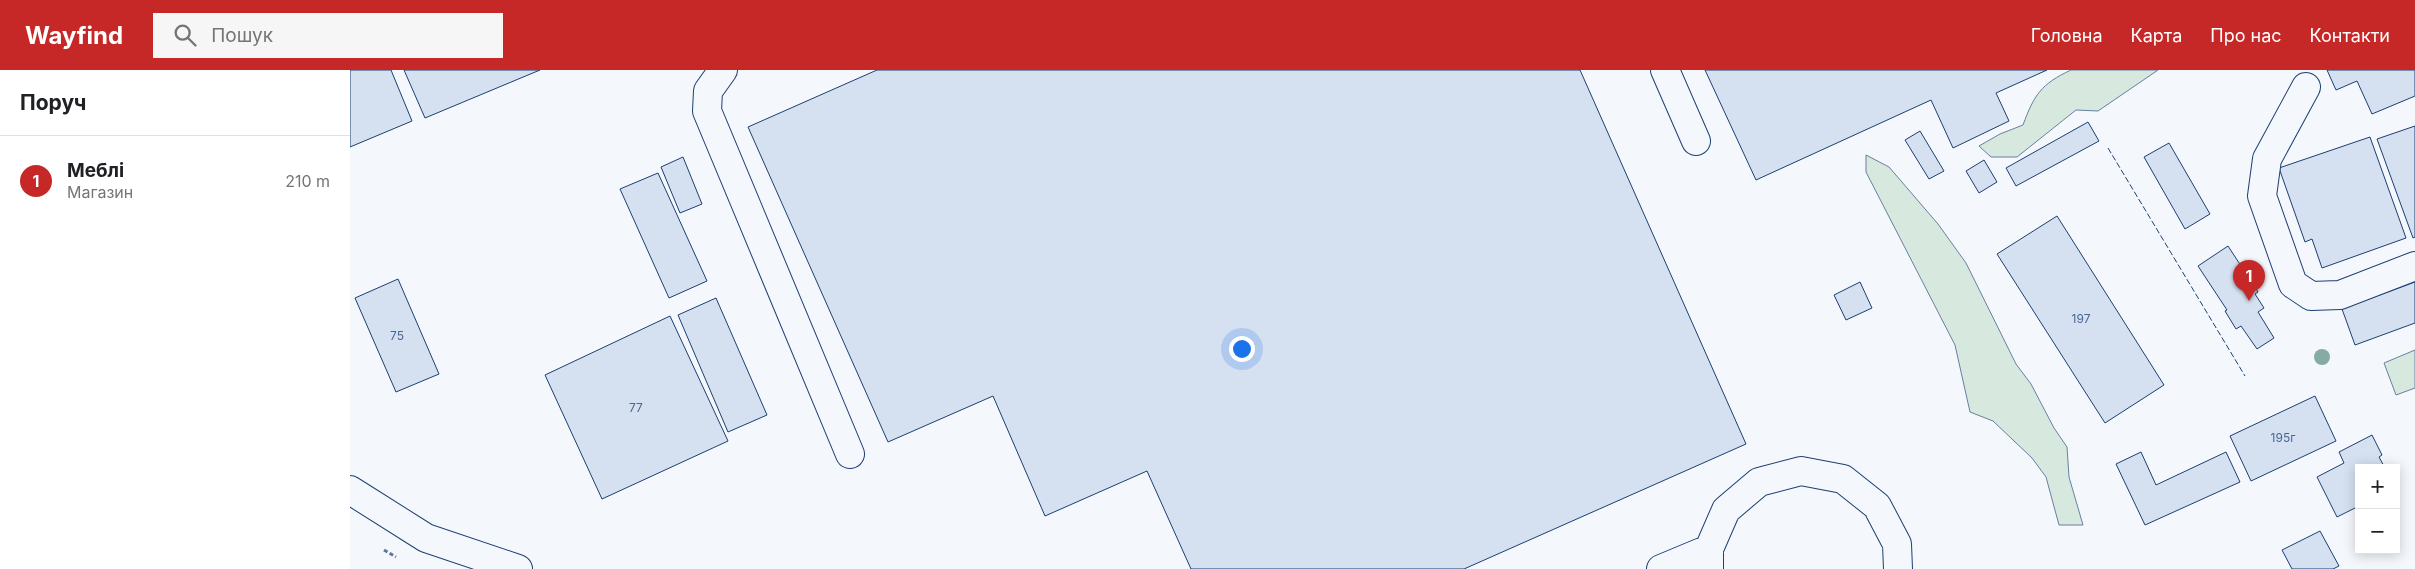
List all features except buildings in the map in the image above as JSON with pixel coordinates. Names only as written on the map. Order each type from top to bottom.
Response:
[{"type":"main road","points":[[723,70],[708,90],[707,111],[850,454]]},
{"type":"main road","points":[[1665,70],[1696,140]]},
{"type":"main road","points":[[2306,87],[2267,159],[2262,196],[2293,284],[2311,296],[2340,295],[2415,266]]},
{"type":"main road","points":[[1661,569],[1709,559],[1726,510],[1759,482],[1801,471],[1843,480],[1878,506],[1897,544],[1898,569]]},
{"type":"main road","points":[[350,490],[426,538],[518,569]]},
{"type":"shaded area","points":[[2071,70],[2158,70],[2098,111],[2076,110],[2017,157],[1991,157],[1979,146],[2000,134],[2023,125],[2035,98],[2040,92],[2052,80]]},
{"type":"shaded area","points":[[1866,155],[1889,167],[1938,224],[1966,263],[2016,364],[2031,384],[2054,428],[2067,447],[2069,477],[2083,525],[2059,525],[2046,477],[2032,458],[1993,421],[1970,412],[1955,345],[1866,172]]},
{"type":"shaded area","points":[[2415,350],[2415,388],[2396,395],[2384,363]]},
{"type":"fence","points":[[2108,148],[2245,376]]},
{"type":"place","name":"Меблі","points":[[2249,301]]}]
